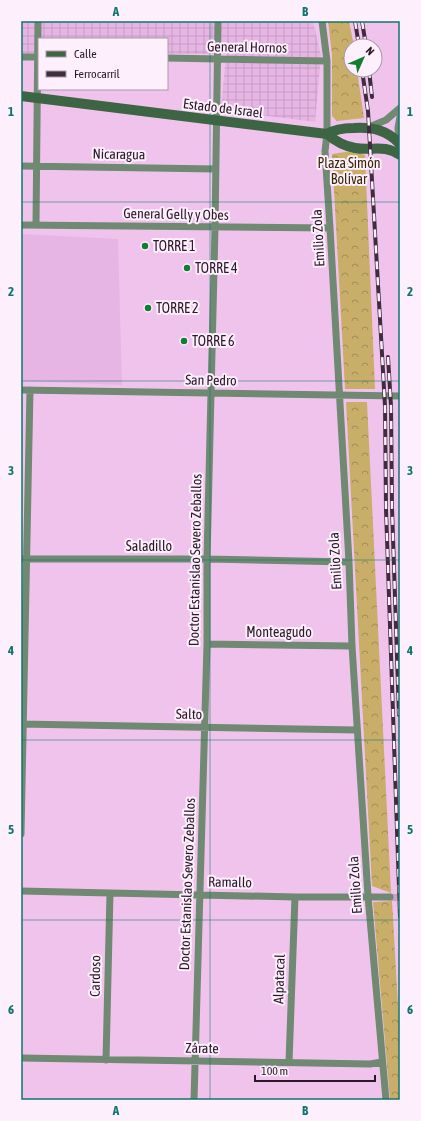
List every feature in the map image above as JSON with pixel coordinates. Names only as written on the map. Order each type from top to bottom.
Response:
[{"type":"main road","name":"Estado de Israel","points":[[21,96],[327,134],[337,142],[350,147],[390,149],[400,155]]},
{"type":"main road","name":"Estado de Israel","points":[[327,134],[336,129],[369,127],[378,129],[387,134],[399,144]]},
{"type":"street","points":[[38,21],[38,38]]},
{"type":"street","name":"Doctor Estanislao Severo Zeballos","points":[[194,1100],[207,644],[207,559],[215,228],[218,21]]},
{"type":"street","name":"Emilio Zola","points":[[322,21],[328,61],[327,134],[325,151],[340,394],[352,646],[368,896],[386,1100]]},
{"type":"street","points":[[21,57],[38,57]]},
{"type":"street","name":"General Hornos","points":[[168,58],[328,61]]},
{"type":"street","points":[[36,225],[38,78]]},
{"type":"street","points":[[369,127],[386,120],[400,108]]},
{"type":"street","points":[[399,144],[398,128],[400,118]]},
{"type":"street","name":"Nicaragua","points":[[21,166],[216,169]]},
{"type":"street","name":"General Gelly y Obes","points":[[21,225],[330,228]]},
{"type":"street","name":"San Pedro","points":[[21,390],[400,396]]},
{"type":"street","points":[[21,834],[24,559],[30,390]]},
{"type":"street","name":"Saladillo","points":[[24,559],[207,559],[349,562]]},
{"type":"street","name":"Monteagudo","points":[[207,644],[352,646]]},
{"type":"street","name":"Salto","points":[[22,724],[357,730]]},
{"type":"street","name":"Ramallo","points":[[21,891],[110,894],[390,897]]},
{"type":"street","name":"Cardoso","points":[[106,1060],[110,894]]},
{"type":"street","name":"Alpatacal","points":[[290,1062],[295,897]]},
{"type":"street","name":"Zárate","points":[[21,1058],[370,1064],[382,1062]]},
{"type":"shaded area","points":[[21,21],[313,21],[321,56],[315,122],[221,110],[226,54],[168,54],[168,38],[38,38],[38,54],[21,54]]},
{"type":"shaded area","points":[[21,234],[118,239],[122,385],[21,381]]},
{"type":"green space","points":[[328,21],[349,21],[352,38],[343,38],[343,78],[358,78],[364,118],[337,121],[332,116],[332,55]]},
{"type":"green space","name":"Plaza Simón Bolívar","points":[[352,151],[365,155],[375,389],[345,389],[332,154]]},
{"type":"green space","points":[[346,402],[367,402],[391,893],[372,886]]},
{"type":"green space","points":[[392,901],[400,1040],[400,1100],[390,1100],[373,902]]},
{"type":"tunnel","points":[[390,897],[400,898]]},
{"type":"railway","points":[[355,21],[358,38]]},
{"type":"railway","points":[[362,21],[365,38]]},
{"type":"railway","points":[[363,78],[368,111],[385,406],[386,509],[400,917]]},
{"type":"railway","points":[[370,78],[372,97]]},
{"type":"railway","points":[[388,357],[391,406],[392,508],[399,715]]},
{"type":"place","name":"TORRE 1","points":[[145,246]]},
{"type":"place","name":"TORRE 4","points":[[187,268]]},
{"type":"place","name":"TORRE 2","points":[[148,308]]},
{"type":"place","name":"TORRE 6","points":[[184,341]]}]
